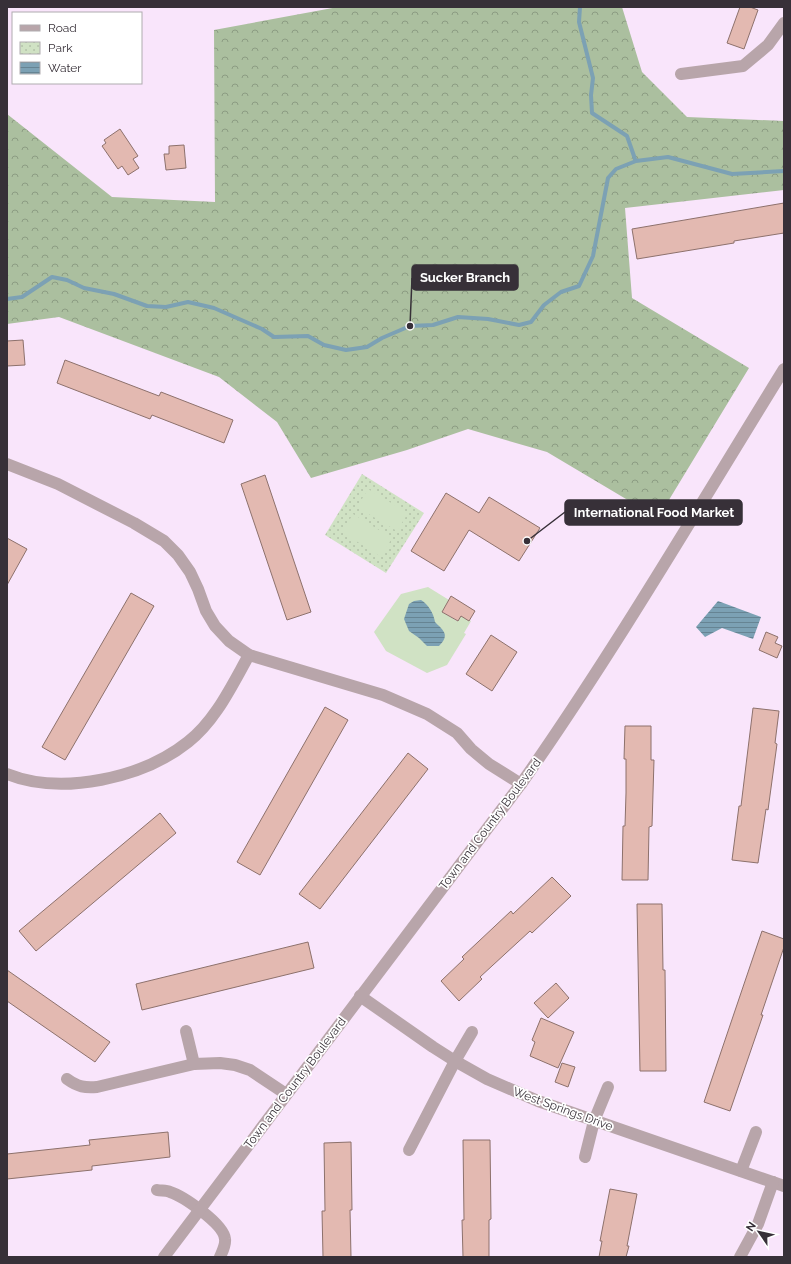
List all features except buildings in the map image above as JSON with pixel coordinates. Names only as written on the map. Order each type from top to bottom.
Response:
[{"type":"street","points":[[681,74],[743,66],[768,45],[784,23]]},
{"type":"street","name":"Town and Country Boulevard","points":[[164,1257],[521,784],[561,727],[609,654],[784,369]]},
{"type":"street","points":[[7,464],[58,484],[134,523],[164,541],[178,555],[190,572],[206,611],[215,626],[229,641],[249,655],[383,695],[427,714],[457,733],[471,750],[489,764],[521,784]]},
{"type":"street","points":[[7,774],[18,778],[47,784],[75,784],[110,778],[130,772],[164,758],[189,741],[209,720],[223,700],[249,655]]},
{"type":"street","name":"West Springs Drive","points":[[360,996],[433,1047],[487,1079],[538,1101],[779,1184]]},
{"type":"street","points":[[186,1031],[194,1064]]},
{"type":"street","points":[[409,1150],[455,1061],[472,1032]]},
{"type":"street","points":[[67,1080],[84,1088],[97,1087],[194,1064],[220,1063],[235,1065],[250,1070],[286,1094]]},
{"type":"street","points":[[585,1157],[594,1121],[608,1087]]},
{"type":"street","points":[[741,1171],[756,1132]]},
{"type":"street","points":[[740,1257],[779,1184]]},
{"type":"street","points":[[157,1190],[169,1191],[179,1196],[217,1224],[226,1239],[220,1257]]},
{"type":"green space","points":[[338,7],[622,7],[642,72],[687,117],[784,121],[784,190],[625,208],[632,298],[749,368],[658,518],[547,452],[468,429],[407,450],[311,478],[277,422],[219,377],[59,317],[7,324],[7,114],[112,197],[215,202],[214,30]]},
{"type":"green space","points":[[362,474],[424,513],[386,573],[325,535]]},
{"type":"green space","points":[[368,489],[408,513],[397,531],[357,507]]},
{"type":"green space","points":[[353,514],[392,538],[381,557],[342,532]]},
{"type":"green space","points":[[428,587],[449,600],[442,612],[457,621],[461,616],[471,621],[464,633],[466,634],[447,665],[427,673],[386,651],[374,632],[401,594]]},
{"type":"water","points":[[421,600],[428,607],[435,622],[444,633],[444,639],[439,646],[427,646],[409,631],[404,619],[409,604],[414,601]]},
{"type":"water","points":[[718,601],[761,617],[753,639],[722,628],[705,637],[696,627]]},
{"type":"waterway","points":[[580,7],[579,22],[593,78],[591,95],[592,113],[627,136],[635,159]]},
{"type":"waterway","points":[[7,299],[22,297],[52,277],[67,280],[84,288],[114,294],[147,306],[166,307],[188,302],[214,308],[262,329],[274,337],[308,336],[324,345],[346,350],[367,347],[382,338],[410,326],[433,325],[458,317],[488,319],[519,325],[531,322],[544,305],[561,292],[579,286],[593,256],[608,178],[616,169],[636,161],[668,157],[732,174],[784,171]]},
{"type":"place","name":"Sucker Branch","points":[[410,326]]},
{"type":"place","name":"International Food Market","points":[[527,541]]}]
